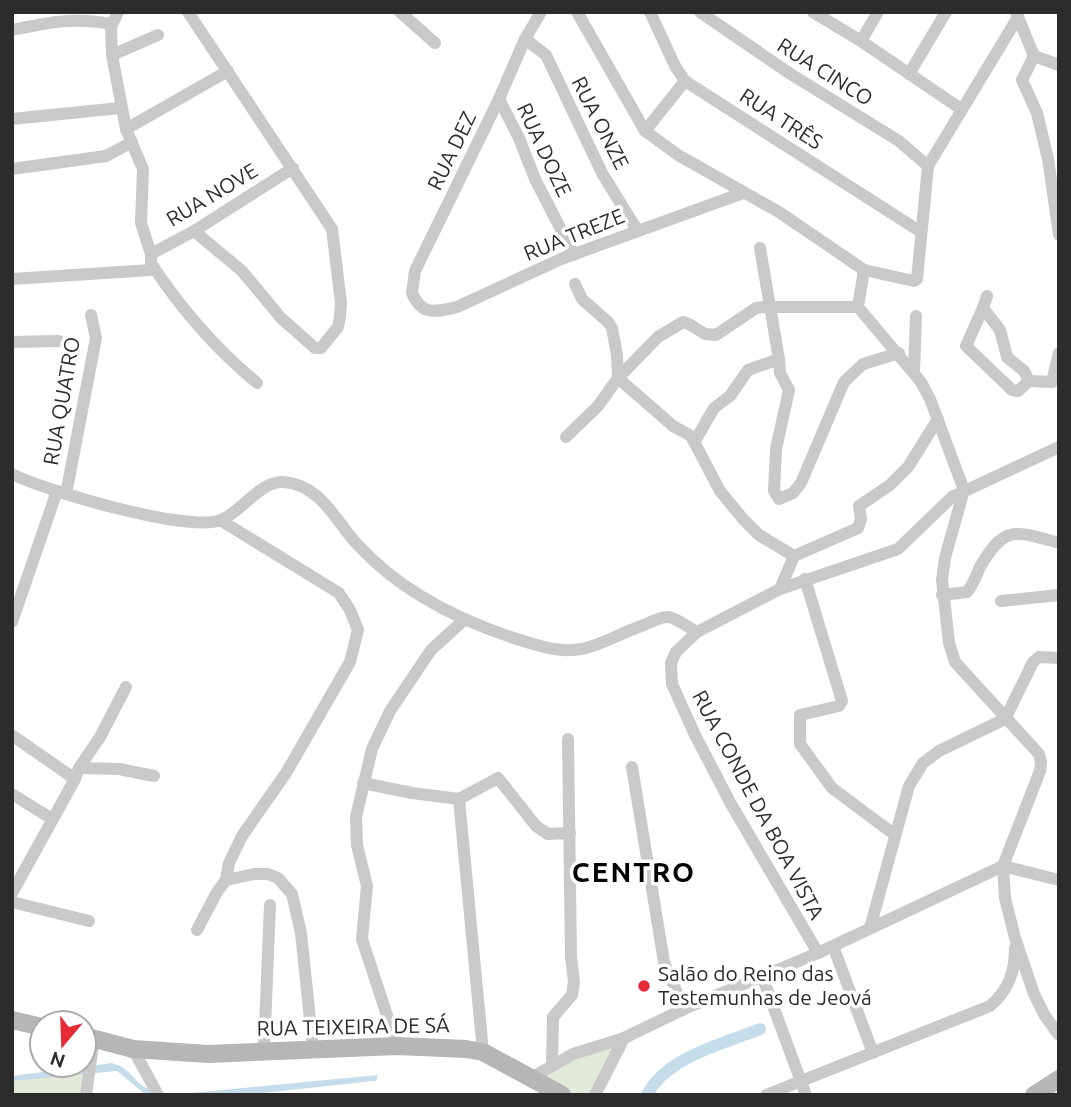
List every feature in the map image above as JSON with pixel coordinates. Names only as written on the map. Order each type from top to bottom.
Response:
[{"type":"street","points":[[188,12],[327,219],[335,240],[341,303],[338,327],[321,348],[315,348],[281,318],[242,271],[194,231]]},
{"type":"street","points":[[400,12],[435,43]]},
{"type":"street","name":"RUA DEZ","points":[[421,307],[412,293],[415,271],[499,99],[525,39],[541,12]]},
{"type":"street","points":[[577,12],[645,131],[678,156],[779,212],[864,270],[916,280],[928,166],[1017,14]]},
{"type":"street","name":"RUA TRÊS","points":[[650,12],[675,66],[685,81],[921,232]]},
{"type":"street","name":"RUA CINCO","points":[[699,12],[789,73],[899,141],[928,166]]},
{"type":"street","points":[[861,41],[878,12]]},
{"type":"street","points":[[909,74],[946,12]]},
{"type":"street","points":[[814,13],[861,41],[961,109]]},
{"type":"street","points":[[1017,14],[1034,57],[1022,80],[1037,113],[1048,159],[1059,235]]},
{"type":"street","points":[[12,30],[60,21],[115,18],[110,37],[112,55],[120,108],[143,169],[141,223],[151,263],[176,300],[234,363],[257,383]]},
{"type":"street","points":[[112,55],[158,35]]},
{"type":"street","name":"RUA ONZE","points":[[525,39],[546,55],[602,173],[637,230]]},
{"type":"street","points":[[1034,57],[1059,65]]},
{"type":"street","points":[[126,129],[228,71]]},
{"type":"street","points":[[645,131],[685,81]]},
{"type":"street","name":"RUA DOZE","points":[[499,99],[519,138],[535,179],[574,255]]},
{"type":"street","points":[[12,119],[120,108]]},
{"type":"street","points":[[12,169],[106,156],[132,142]]},
{"type":"street","name":"RUA NOVE","points":[[12,279],[151,263],[194,231],[293,168]]},
{"type":"street","name":"RUA TREZE","points":[[421,307],[440,311],[457,307],[501,285],[574,255],[743,193]]},
{"type":"street","points":[[760,248],[780,373],[789,390],[776,449],[774,491],[779,499],[793,493],[801,484],[844,382],[863,364],[899,353]]},
{"type":"street","points":[[858,307],[864,270]]},
{"type":"street","points":[[575,284],[582,299],[612,328],[618,378],[695,441],[710,475],[735,510],[759,535],[794,556]]},
{"type":"street","points":[[985,302],[1000,330],[1007,357],[1024,371],[1029,381],[1018,391],[1012,390],[966,346],[985,302]]},
{"type":"street","points":[[566,437],[598,407],[618,378],[658,337],[683,323],[705,334],[716,335],[755,308],[858,307],[899,353],[930,399],[964,490],[945,558],[942,595],[949,643],[956,662],[1039,754],[1041,762],[1040,771],[1003,866],[1005,898],[1034,994],[1045,1017],[1059,1035]]},
{"type":"street","name":"RUA QUATRO","points":[[12,622],[61,493],[96,338],[91,315]]},
{"type":"street","points":[[914,373],[916,316]]},
{"type":"street","points":[[12,342],[59,341]]},
{"type":"street","points":[[1029,381],[1055,386],[1059,353]]},
{"type":"street","points":[[695,441],[714,408],[730,396],[747,370],[779,359]]},
{"type":"street","points":[[780,589],[794,556],[858,528],[861,519],[859,506],[890,485],[908,467],[938,419]]},
{"type":"street","name":"RUA CONDE DA BOA VISTA","points":[[818,953],[731,804],[695,735],[672,684],[671,663],[676,652],[697,632],[780,589],[898,549],[952,497],[1057,452]]},
{"type":"street","points":[[12,474],[61,493],[180,522],[205,523],[220,520],[239,510],[269,484],[282,482],[297,485],[311,491],[324,502],[348,535],[378,567],[423,600],[465,619],[556,650],[593,648],[662,618],[673,618],[697,632]]},
{"type":"street","points":[[197,930],[226,880],[229,863],[242,836],[286,773],[350,662],[358,630],[351,610],[339,593],[220,520]]},
{"type":"street","points":[[942,595],[967,592],[990,550],[1007,534],[1015,533],[1059,543]]},
{"type":"street","points":[[805,579],[842,701],[839,706],[800,715],[800,744],[832,788],[895,835]]},
{"type":"street","points":[[1001,601],[1059,595]]},
{"type":"street","points":[[397,1046],[362,939],[367,886],[357,845],[356,817],[372,749],[394,704],[431,650],[465,619]]},
{"type":"street","points":[[870,928],[909,786],[923,763],[939,751],[1005,719],[1034,662],[1039,657],[1059,658]]},
{"type":"street","points":[[12,893],[126,687]]},
{"type":"street","points":[[13,736],[77,774],[118,769],[154,776]]},
{"type":"street","points":[[552,1065],[553,1017],[569,1000],[574,982],[571,957],[568,739]]},
{"type":"street","points":[[632,767],[664,962],[684,1009]]},
{"type":"street","points":[[363,783],[459,799],[498,778],[536,827],[548,834],[570,833]]},
{"type":"street","points":[[12,794],[52,819]]},
{"type":"street","points":[[459,799],[483,1052]]},
{"type":"street","points":[[533,1077],[583,1050],[624,1038],[684,1009],[818,953],[1003,866],[1059,880]]},
{"type":"street","points":[[226,880],[268,874],[278,878],[292,894],[301,933],[313,1048]]},
{"type":"street","points":[[12,902],[89,921]]},
{"type":"street","points":[[264,1051],[270,905]]},
{"type":"street","points":[[766,1095],[990,1006],[1002,993],[1015,969],[1015,938]]},
{"type":"street","points":[[833,946],[873,1053]]},
{"type":"street","points":[[762,976],[806,1095]]},
{"type":"street","points":[[595,1095],[624,1038]]},
{"type":"street","name":"RUA TEIXEIRA DE SÁ","points":[[98,1039],[133,1049],[208,1054],[397,1046],[483,1052],[562,1095]]},
{"type":"street","points":[[133,1049],[158,1095]]},
{"type":"street","points":[[146,1070],[151,1058],[158,1051]]},
{"type":"street","points":[[1034,1095],[1059,1079]]},
{"type":"green space","points":[[624,1038],[595,1095],[561,1095],[533,1077]]},
{"type":"green space","points":[[12,1077],[83,1079],[81,1095],[12,1095]]},
{"type":"water","points":[[98,1065],[117,1065],[143,1086],[168,1095],[146,1095],[117,1071],[98,1073]]},
{"type":"water","points":[[28,1074],[28,1079],[33,1079],[12,1081],[12,1076]]},
{"type":"water","points":[[378,1075],[376,1081],[244,1095],[170,1095]]},
{"type":"waterway","points":[[647,1095],[656,1082],[681,1061],[760,1029]]},
{"type":"place","name":"Salão do Reino das Testemunhas de Jeová","points":[[644,986]]},
{"type":"district","name":"CENTRO","points":[[634,872]]}]
